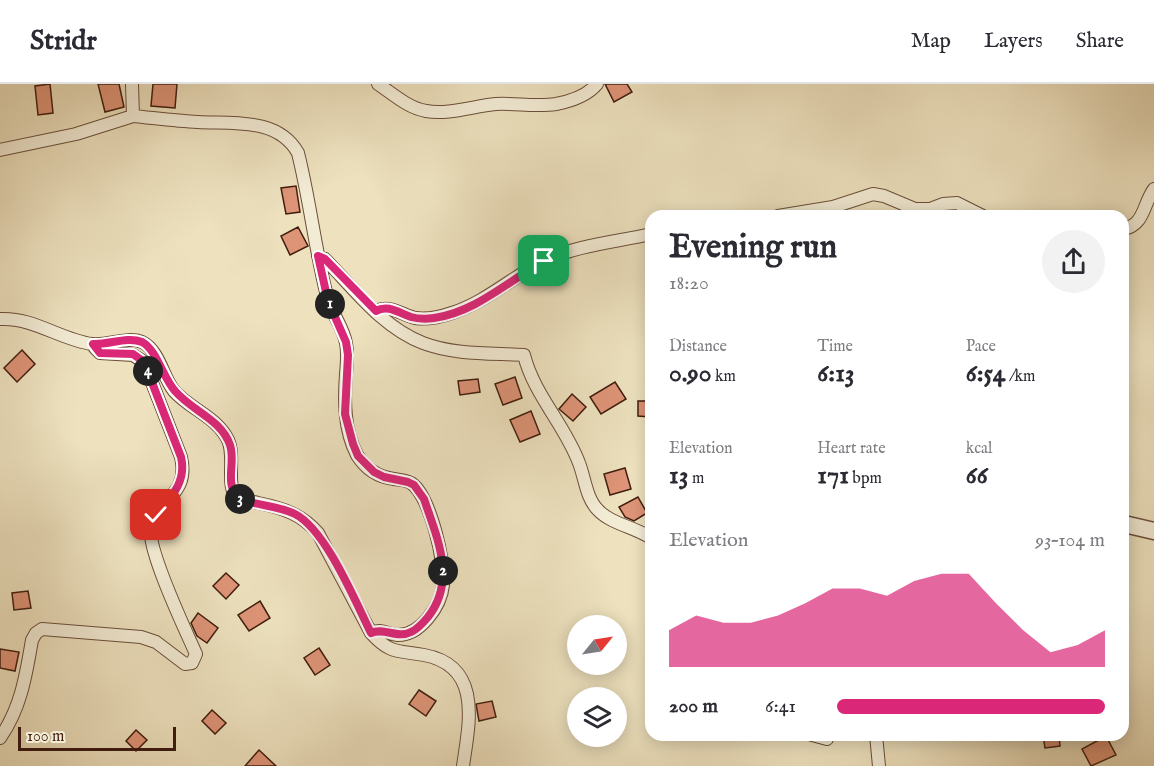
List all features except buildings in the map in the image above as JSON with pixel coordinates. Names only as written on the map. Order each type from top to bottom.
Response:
[{"type":"street","points":[[132,84],[133,116]]},
{"type":"street","points":[[378,84],[408,105],[426,111],[443,112],[496,104],[555,104],[580,97],[597,84]]},
{"type":"street","points":[[0,150],[76,134],[133,116],[201,122],[239,122],[280,133],[287,138],[298,153],[328,301],[346,342],[348,355],[345,414],[353,444],[358,456],[374,472],[384,477],[408,482],[420,491],[434,529],[443,569],[444,583],[441,595],[435,608],[421,626],[399,635],[378,630],[371,633]]},
{"type":"street","points":[[1129,227],[1140,218],[1154,189]]},
{"type":"street","points":[[815,210],[833,207],[873,194],[885,196],[915,209],[957,203],[971,210]]},
{"type":"street","points":[[376,311],[386,308],[413,317],[425,318],[447,315],[485,298],[534,267],[555,257],[645,235]]},
{"type":"street","points":[[318,256],[325,259],[376,311],[402,333],[441,348],[524,355],[533,382],[574,451],[595,507],[607,517],[645,534]]},
{"type":"street","points":[[0,319],[50,329],[80,342],[104,345],[136,340],[151,349],[174,391],[185,402],[213,421],[227,437],[232,458],[230,484],[233,492],[244,501],[284,509],[309,523],[327,548],[371,633],[387,648],[397,652],[423,654],[443,661],[462,679],[470,704],[463,766]]},
{"type":"street","points":[[0,738],[13,718],[21,697],[32,640],[42,629],[141,637],[156,642],[185,664],[192,663],[196,657],[166,583],[150,533],[154,519],[180,483],[183,471],[181,457],[144,362],[133,354],[100,353],[93,344]]},
{"type":"street","points":[[1129,526],[1154,531]]},
{"type":"street","points":[[877,741],[879,766]]},
{"type":"route","points":[[156,515],[180,483],[183,471],[181,457],[144,362],[133,354],[100,353],[93,344],[104,345],[136,340],[151,349],[174,391],[185,402],[213,421],[227,437],[232,458],[230,484],[238,498],[284,509],[309,523],[327,548],[371,633],[381,631],[399,635],[414,631],[435,608],[441,595],[444,583],[440,552],[420,491],[408,482],[384,477],[374,472],[358,456],[353,444],[345,414],[348,355],[346,342],[328,301],[318,256],[325,259],[376,311],[386,308],[413,317],[425,318],[453,313],[475,304],[544,261]]}]
